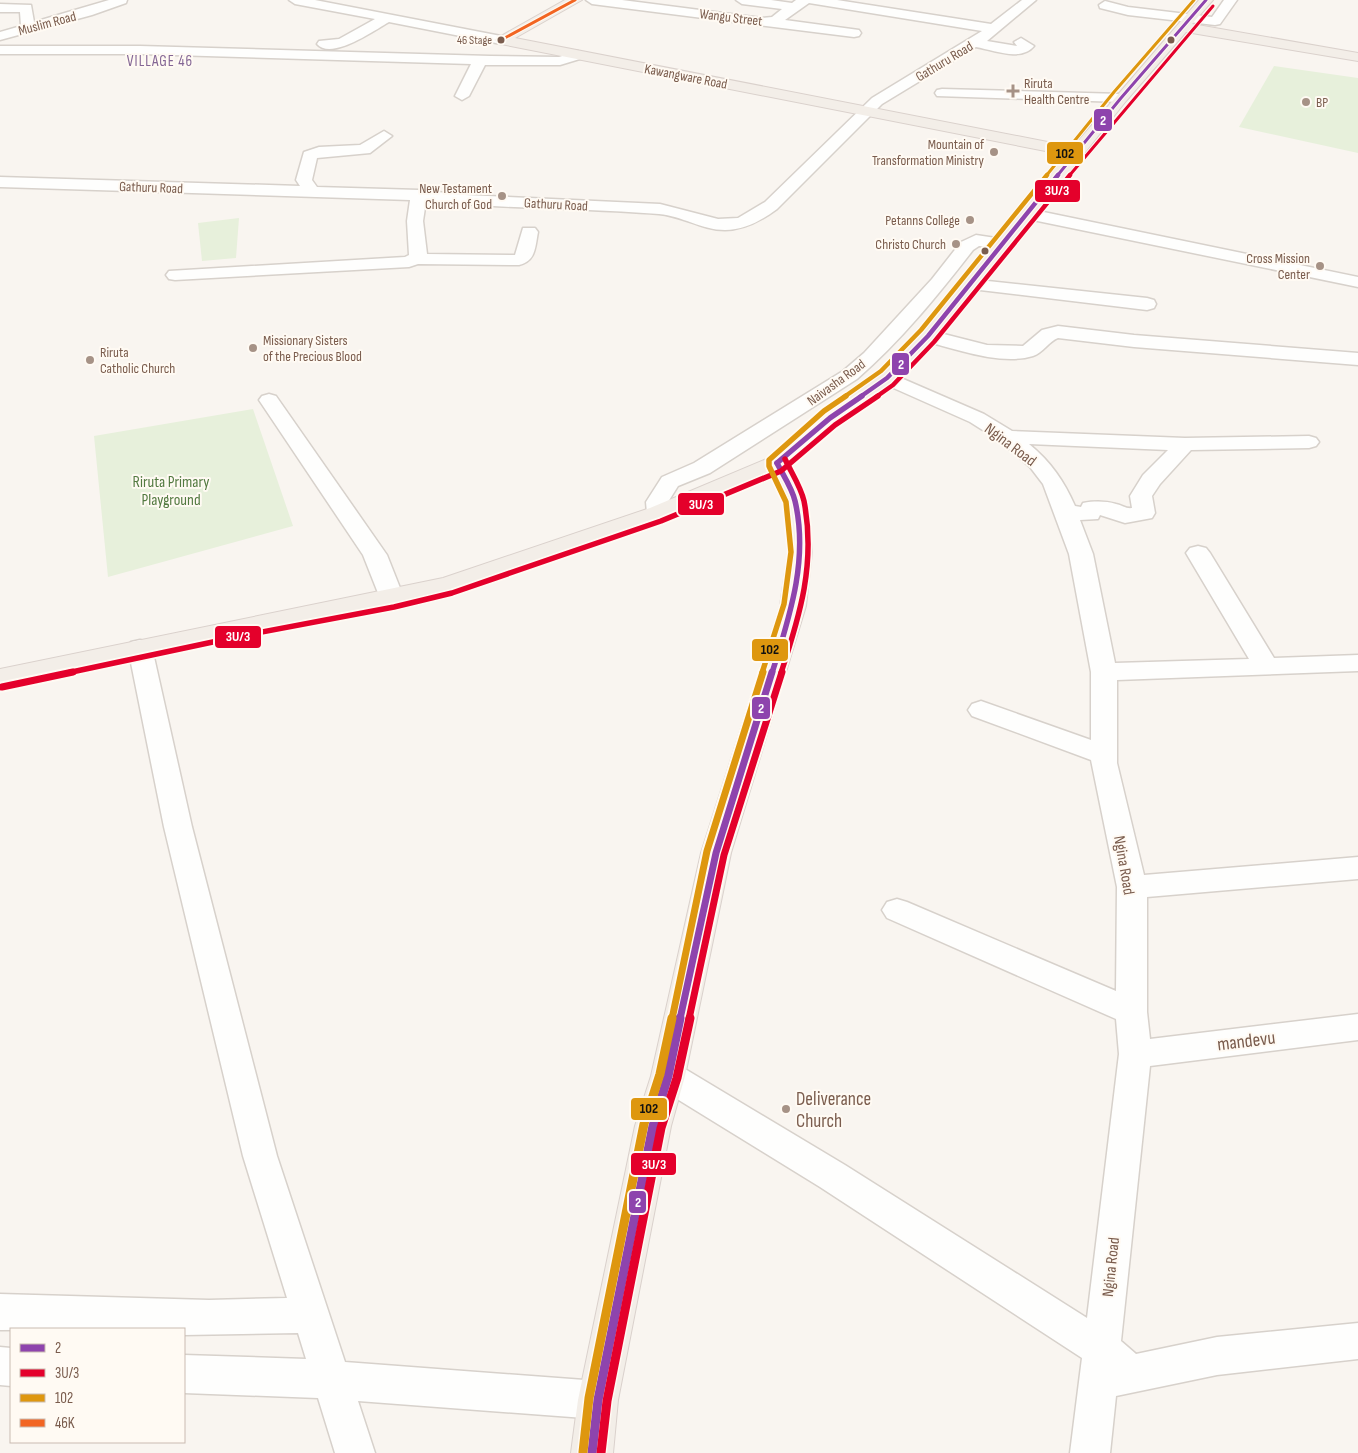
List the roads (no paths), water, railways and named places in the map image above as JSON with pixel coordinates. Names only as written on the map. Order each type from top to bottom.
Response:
[{"type":"main road","points":[[501,40],[575,0]]},
{"type":"main road","name":"Naivasha Road","points":[[0,678],[392,598],[450,584],[658,513],[777,463],[830,418],[887,378],[928,336],[967,286],[1029,214],[1120,98],[1204,2]]},
{"type":"main road","points":[[1188,21],[1358,57]]},
{"type":"main road","name":"Kawangware Road","points":[[501,40],[1076,152]]},
{"type":"main road","points":[[592,1453],[598,1400],[653,1126],[668,1076],[716,853],[794,606],[800,552],[795,500],[777,463]]},
{"type":"street","name":"Muslim Road","points":[[0,36],[94,10],[121,0]]},
{"type":"street","name":"Kawangware Road","points":[[295,0],[501,40]]},
{"type":"street","name":"Wangu Street","points":[[592,0],[770,22],[799,4]]},
{"type":"street","points":[[742,0],[799,4]]},
{"type":"street","points":[[813,0],[994,29]]},
{"type":"street","points":[[1011,1],[1028,2]]},
{"type":"street","name":"Gathuru Road","points":[[0,182],[311,190],[419,195],[465,200],[660,209],[677,212],[708,223],[727,226],[751,220],[783,194],[834,140],[890,92],[975,43],[1028,2]]},
{"type":"street","points":[[1204,2],[1229,4]]},
{"type":"street","points":[[1105,5],[1188,21],[1215,21],[1229,4]]},
{"type":"street","points":[[0,8],[26,8],[28,28]]},
{"type":"street","points":[[324,44],[342,42],[387,18]]},
{"type":"street","points":[[770,22],[854,33]]},
{"type":"street","points":[[975,43],[1019,51],[1027,46],[1021,42]]},
{"type":"street","points":[[0,50],[82,49],[560,62],[578,55]]},
{"type":"street","points":[[462,96],[480,61]]},
{"type":"street","points":[[942,93],[1120,98]]},
{"type":"street","points":[[311,190],[304,180],[310,155],[319,152],[364,150],[384,136]]},
{"type":"street","points":[[415,259],[418,255],[415,221],[419,195]]},
{"type":"street","points":[[1029,214],[1358,282]]},
{"type":"street","points":[[175,275],[390,263],[415,259],[519,260],[524,257],[529,232]]},
{"type":"street","name":"Naivasha Road","points":[[658,513],[657,502],[670,482],[702,468],[850,374],[871,356],[938,284],[967,246],[976,240],[1004,244]]},
{"type":"street","points":[[938,284],[1147,304]]},
{"type":"street","points":[[928,336],[970,348],[995,352],[1029,351],[1049,334],[1058,332],[1134,341],[1358,359]]},
{"type":"street","name":"Ngina Road","points":[[887,378],[977,418],[1007,437],[1038,462],[1054,483],[1080,554],[1104,672],[1104,755],[1132,887],[1131,1012],[1134,1054],[1110,1368],[1090,1453]]},
{"type":"street","points":[[269,400],[375,555],[392,598]]},
{"type":"street","points":[[1007,437],[1186,444],[1309,442]]},
{"type":"street","points":[[1066,512],[1090,514],[1091,508],[1112,509],[1124,516],[1144,513],[1141,496],[1151,480],[1186,444]]},
{"type":"street","points":[[1198,552],[1266,666]]},
{"type":"street","points":[[140,648],[178,827],[232,1048],[250,1108],[260,1156],[355,1453]]},
{"type":"street","points":[[1104,672],[1358,663]]},
{"type":"street","points":[[981,710],[1104,755]]},
{"type":"street","points":[[1132,887],[1358,868]]},
{"type":"street","points":[[897,910],[1131,1012]]},
{"type":"street","name":"mandevu","points":[[1134,1054],[1358,1026]]},
{"type":"street","points":[[668,1076],[792,1150],[1110,1368],[1358,1341]]},
{"type":"street","points":[[0,1312],[210,1318],[311,1316]]},
{"type":"street","points":[[185,1374],[331,1381],[598,1400]]},
{"type":"place","name":"46 Stage","points":[[501,40]]},
{"type":"place","name":"Riruta Health Centre","points":[[1013,91]]},
{"type":"place","name":"BP","points":[[1306,102]]},
{"type":"place","name":"Mountain of Transformation Ministry","points":[[994,152]]},
{"type":"place","name":"New Testament Church of God","points":[[502,196]]},
{"type":"place","name":"Petanns College","points":[[970,220]]},
{"type":"place","name":"Christo Church","points":[[956,244]]},
{"type":"place","name":"Cross Mission Center","points":[[1320,266]]},
{"type":"place","name":"Missionary Sisters of the Precious Blood","points":[[253,348]]},
{"type":"place","name":"Riruta Catholic Church","points":[[90,360]]},
{"type":"place","name":"Deliverance Church","points":[[786,1109]]},
{"type":"district","name":"VILLAGE 46","points":[[160,61]]},
{"type":"park label","name":"Riruta Primary Playground","points":[[171,490]]}]
